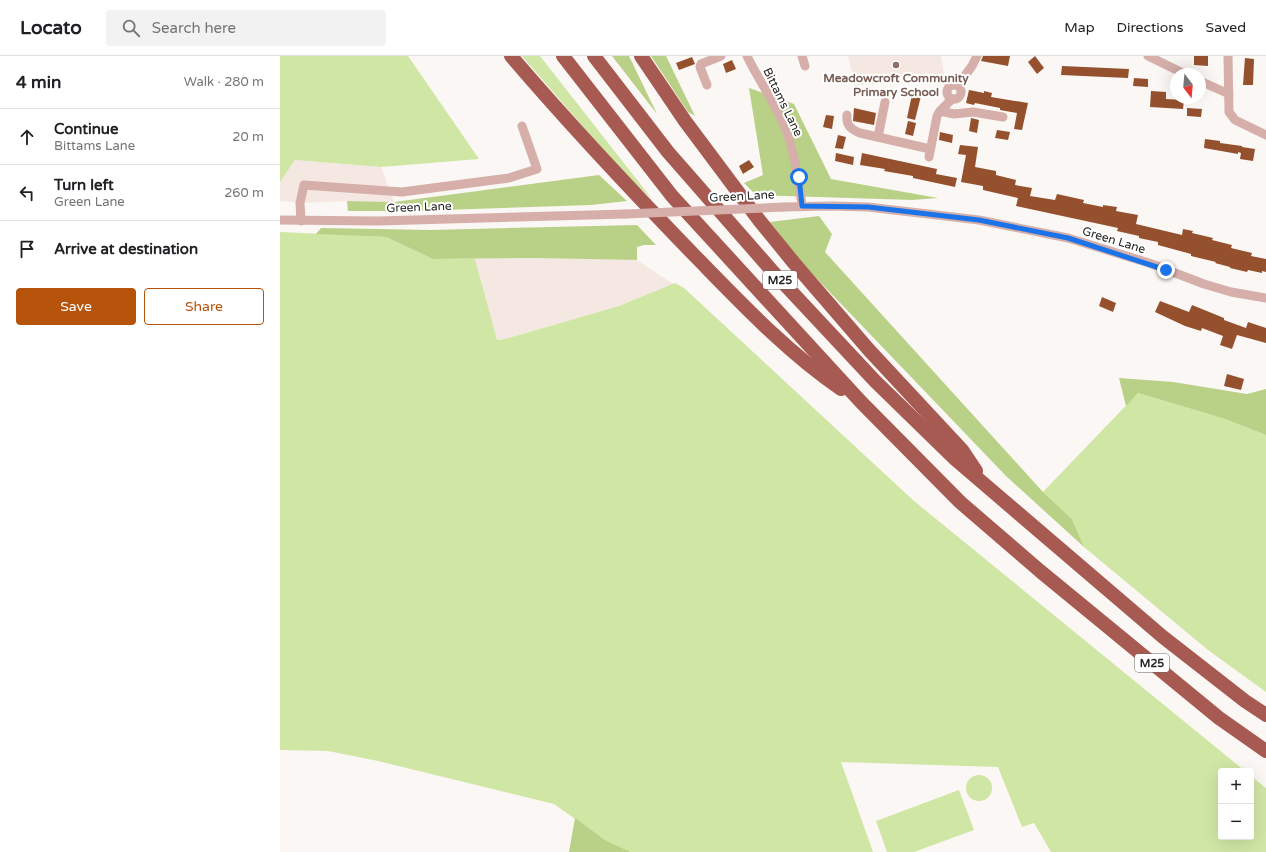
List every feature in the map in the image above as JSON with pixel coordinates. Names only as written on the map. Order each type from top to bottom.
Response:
[{"type":"highway","name":"M25","points":[[511,56],[609,167],[757,320],[824,377],[861,402]]},
{"type":"highway","name":"M25","points":[[563,56],[672,196],[861,402],[960,502],[1028,561],[1219,718],[1266,751]]},
{"type":"highway","name":"M25","points":[[594,56],[668,152],[774,273],[875,381],[955,459],[986,486],[1163,637],[1245,701],[1266,715]]},
{"type":"highway","name":"M25","points":[[641,56],[685,121],[764,226],[869,350],[962,450],[986,486]]},
{"type":"street","points":[[707,85],[700,67],[701,64],[721,56]]},
{"type":"street","name":"Bittams Lane","points":[[747,56],[786,130],[799,177],[802,206]]},
{"type":"street","points":[[802,56],[804,66]]},
{"type":"street","points":[[848,115],[847,121],[852,130],[930,153],[937,116],[952,99],[955,99],[961,95],[962,92],[958,85],[972,66],[976,56]]},
{"type":"street","points":[[1148,56],[1173,68]]},
{"type":"street","points":[[1228,56],[1229,112],[1235,120],[1266,135]]},
{"type":"street","points":[[1206,84],[1229,94]]},
{"type":"street","points":[[878,137],[885,102]]},
{"type":"street","points":[[940,111],[954,114],[973,112],[1003,117]]},
{"type":"street","points":[[302,221],[300,203],[304,185],[402,192],[509,178],[537,169],[522,126]]},
{"type":"street","name":"Green Lane","points":[[280,220],[378,221],[626,214],[784,206],[868,207],[979,220],[1065,233],[1204,284],[1232,292],[1266,298]]},
{"type":"shaded area","name":"Meadowcroft Community Primary School","points":[[848,56],[941,56],[944,74],[855,86]]},
{"type":"shaded area","points":[[295,160],[381,167],[394,202],[347,201],[300,203],[280,201],[280,182]]},
{"type":"shaded area","points":[[533,258],[637,260],[673,284],[619,306],[505,339],[496,340],[475,259]]},
{"type":"green space","points":[[280,56],[408,56],[479,159],[381,167],[295,160],[280,182]]},
{"type":"green space","points":[[522,56],[540,56],[652,199],[624,174]]},
{"type":"green space","points":[[612,56],[629,56],[657,114]]},
{"type":"green space","points":[[651,56],[666,56],[695,116],[688,112]]},
{"type":"green space","points":[[749,88],[794,104],[831,179],[938,198],[912,200],[756,195],[744,183],[763,175]]},
{"type":"green space","points":[[599,175],[627,201],[591,205],[414,211],[348,211],[347,201],[394,202]]},
{"type":"green space","points":[[819,216],[832,234],[825,252],[1043,492],[1072,519],[1084,547],[1006,476],[799,260],[770,222]]},
{"type":"green space","points":[[637,225],[656,245],[644,245],[637,247],[637,260],[533,258],[433,259],[386,237],[316,234],[321,228],[430,230]]},
{"type":"green space","points":[[280,232],[386,237],[433,259],[475,259],[497,340],[619,306],[675,283],[684,288],[914,501],[1241,768],[1218,768],[1218,840],[1254,840],[1254,778],[1266,788],[1266,852],[1051,852],[1034,823],[1022,827],[998,767],[841,762],[873,852],[631,852],[605,840],[554,804],[378,761],[328,751],[280,750]]},
{"type":"green space","points":[[1119,378],[1173,382],[1247,394],[1266,389],[1266,435],[1225,419],[1138,393],[1126,406]]},
{"type":"green space","points":[[1138,393],[1225,419],[1266,435],[1266,692],[1208,650],[1084,547],[1072,519],[1043,492]]},
{"type":"green space","points":[[979,775],[988,779],[992,788],[988,797],[979,801],[970,797],[966,788],[970,779]]},
{"type":"green space","points":[[959,790],[974,830],[914,852],[887,852],[876,821]]},
{"type":"green space","points":[[575,818],[605,840],[631,852],[569,852]]},
{"type":"building","points":[[983,56],[1010,56],[1008,66],[981,61]]},
{"type":"building","points":[[1035,56],[1044,68],[1037,74],[1028,62]]},
{"type":"building","points":[[1194,56],[1208,56],[1208,66],[1194,65]]},
{"type":"building","points":[[692,57],[695,64],[679,70],[676,63]]},
{"type":"building","points":[[1245,58],[1254,59],[1253,85],[1243,85]]},
{"type":"building","points":[[732,60],[736,69],[726,73],[723,64]]},
{"type":"building","points":[[1062,66],[1129,69],[1128,78],[1061,75]]},
{"type":"building","points":[[1134,78],[1148,79],[1148,87],[1133,86]]},
{"type":"building","points":[[913,90],[922,92],[915,120],[907,118]]},
{"type":"building","points":[[969,90],[984,93],[984,91],[992,93],[991,97],[1028,103],[1022,130],[1014,129],[1017,113],[975,103],[974,105],[966,103]]},
{"type":"building","points":[[1151,91],[1166,92],[1166,99],[1170,99],[1170,104],[1184,104],[1183,109],[1150,107]]},
{"type":"building","points":[[854,108],[876,113],[874,125],[853,121]]},
{"type":"building","points":[[1187,108],[1202,109],[1201,117],[1187,116]]},
{"type":"building","points":[[826,115],[834,116],[832,129],[823,127]]},
{"type":"building","points":[[971,118],[979,120],[977,133],[969,131]]},
{"type":"building","points":[[908,121],[916,123],[913,136],[905,134]]},
{"type":"building","points":[[997,130],[1010,132],[1008,140],[995,138]]},
{"type":"building","points":[[940,132],[953,135],[952,143],[939,140]]},
{"type":"building","points":[[838,135],[846,137],[843,149],[835,148]]},
{"type":"building","points":[[1205,139],[1255,149],[1253,161],[1240,159],[1241,153],[1238,152],[1238,154],[1204,148]]},
{"type":"building","points":[[960,145],[978,147],[975,167],[996,171],[996,175],[1016,180],[1015,185],[1032,188],[1030,196],[1055,200],[1057,194],[1084,200],[1083,203],[1103,207],[1103,205],[1117,207],[1116,211],[1138,215],[1136,224],[1182,235],[1183,229],[1193,231],[1192,233],[1213,238],[1212,240],[1232,245],[1231,248],[1252,253],[1251,256],[1266,259],[1266,272],[1262,271],[1262,273],[1248,270],[1247,272],[1230,268],[1215,263],[1216,262],[1191,256],[1191,254],[1158,245],[1158,242],[1117,231],[1118,228],[1016,206],[1018,198],[983,190],[983,186],[961,182],[966,155],[958,154]]},
{"type":"building","points":[[836,153],[854,157],[853,165],[835,161]]},
{"type":"building","points":[[862,153],[937,169],[936,174],[957,178],[955,187],[913,178],[913,176],[884,171],[885,169],[860,165]]},
{"type":"building","points":[[749,160],[754,167],[743,174],[739,166]]},
{"type":"building","points":[[1102,297],[1116,303],[1113,312],[1099,306]]},
{"type":"building","points":[[1160,301],[1189,312],[1192,305],[1224,318],[1224,320],[1246,328],[1248,322],[1266,328],[1266,343],[1237,335],[1232,349],[1220,345],[1223,336],[1202,328],[1201,331],[1185,326],[1155,312]]},
{"type":"building","points":[[1227,374],[1244,379],[1241,390],[1224,386]]},
{"type":"place","name":"Meadowcroft Community Primary School","points":[[896,65]]},
{"type":"route","points":[[799,177],[802,206],[868,207],[979,220],[1057,235],[1109,250],[1166,270]]}]
